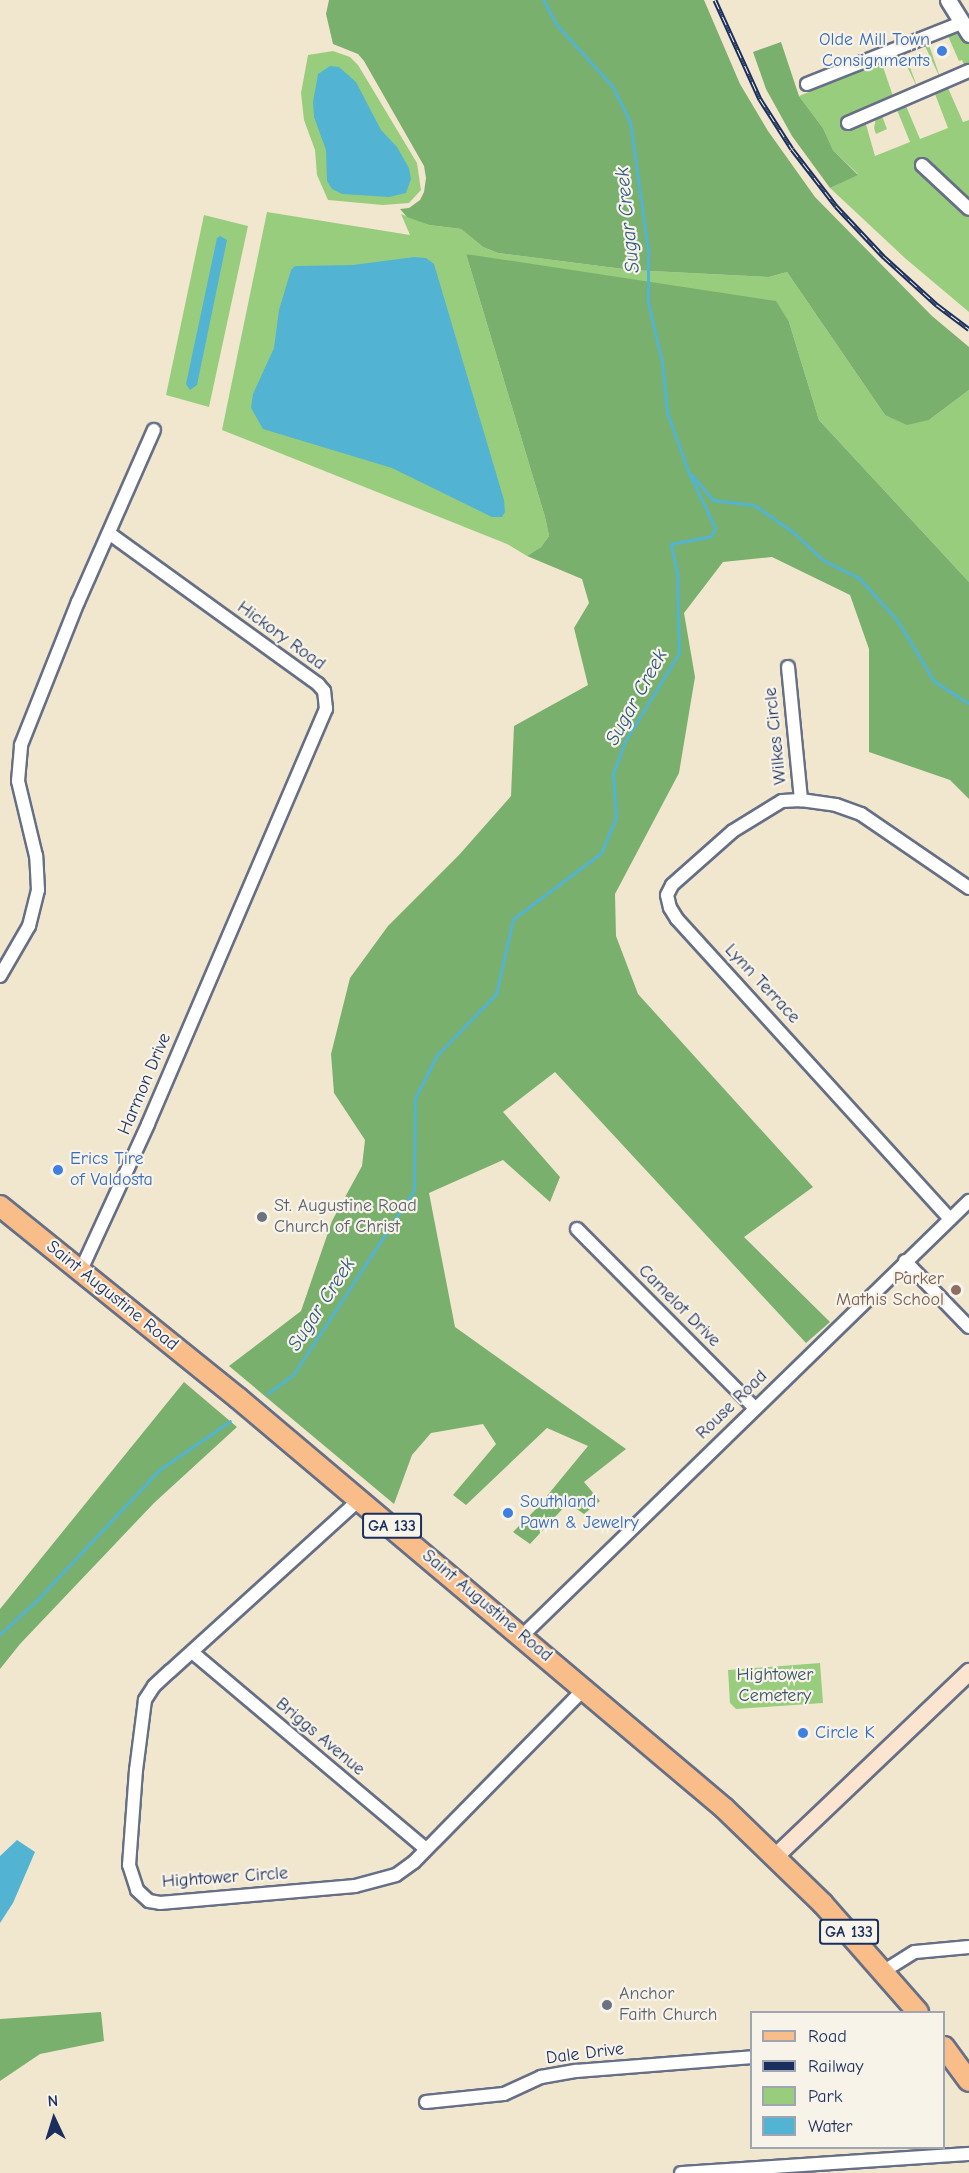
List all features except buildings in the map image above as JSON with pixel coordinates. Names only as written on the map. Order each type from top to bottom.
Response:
[{"type":"main road","name":"Saint Augustine Road","points":[[0,1206],[360,1499],[724,1808],[776,1856],[884,1971],[916,2011]]},
{"type":"main road","points":[[776,1856],[969,1672]]},
{"type":"main road","points":[[945,2048],[969,2081]]},
{"type":"street","points":[[807,84],[965,29],[948,0]]},
{"type":"street","points":[[848,123],[969,71]]},
{"type":"street","points":[[922,165],[969,208]]},
{"type":"street","points":[[0,976],[29,926],[38,890],[36,856],[18,781],[21,745],[78,602],[154,430]]},
{"type":"street","name":"Hickory Road","points":[[110,534],[318,684],[326,698],[322,718],[224,945]]},
{"type":"street","name":"Wilkes Circle","points":[[788,667],[801,800]]},
{"type":"street","points":[[801,800],[836,805],[861,814],[969,888]]},
{"type":"street","name":"Lynn Terrace","points":[[801,800],[774,805],[733,831],[672,885],[667,895],[670,908],[950,1219]]},
{"type":"street","name":"Harmon Drive","points":[[81,1270],[224,945]]},
{"type":"street","name":"Rouse Road","points":[[522,1636],[969,1201]]},
{"type":"street","name":"Camelot Drive","points":[[577,1229],[755,1408]]},
{"type":"street","points":[[905,1262],[969,1327]]},
{"type":"street","name":"Hightower Circle","points":[[360,1499],[154,1686],[145,1700],[134,1790],[129,1865],[137,1890],[149,1901],[184,1901],[379,1882],[406,1869],[584,1689]]},
{"type":"street","name":"Briggs Avenue","points":[[192,1652],[426,1849]]},
{"type":"street","points":[[884,1971],[915,1952],[969,1947]]},
{"type":"street","name":"Dale Drive","points":[[426,2102],[504,2094],[540,2077],[576,2071],[750,2057]]},
{"type":"street","points":[[681,2173],[969,2154]]},
{"type":"green space","points":[[329,0],[704,0],[740,84],[768,131],[815,197],[932,316],[969,347],[969,390],[929,420],[907,425],[885,415],[787,272],[769,277],[631,270],[498,253],[483,247],[461,229],[429,225],[407,217],[400,209],[409,208],[420,200],[426,178],[424,166],[364,61],[358,54],[333,44],[326,14]]},
{"type":"green space","points":[[955,32],[959,32],[969,44],[969,68],[966,69],[962,60],[959,61],[948,36],[929,45],[941,80],[925,46],[905,54],[918,89],[902,56],[882,64],[894,99],[843,120],[847,128],[865,121],[875,156],[910,142],[897,110],[906,106],[920,139],[948,128],[935,94],[948,88],[963,122],[969,120],[969,312],[906,259],[830,188],[858,174],[833,150],[823,128],[799,96]]},
{"type":"green space","points":[[781,42],[799,96],[823,128],[833,150],[858,175],[830,188],[792,136],[766,89],[753,52]]},
{"type":"green space","points":[[333,51],[350,57],[358,65],[417,163],[421,190],[409,203],[383,205],[328,200],[317,175],[315,150],[304,120],[301,93],[308,55]]},
{"type":"green space","points":[[882,116],[887,129],[876,134],[874,128],[876,118]]},
{"type":"green space","points":[[267,212],[410,235],[401,214],[429,225],[461,229],[483,247],[498,253],[631,270],[769,277],[787,272],[885,415],[929,420],[969,390],[969,582],[819,420],[789,322],[466,254],[545,517],[549,536],[541,547],[527,556],[507,544],[222,430]]},
{"type":"green space","points":[[204,215],[248,226],[209,407],[166,395]]},
{"type":"green space","points":[[466,254],[776,301],[789,322],[819,420],[969,582],[969,799],[950,780],[869,752],[869,649],[850,595],[772,557],[723,562],[684,613],[695,677],[679,773],[615,894],[616,936],[638,994],[813,1187],[744,1237],[830,1322],[806,1343],[555,1072],[503,1112],[560,1177],[550,1202],[503,1160],[429,1193],[455,1327],[626,1449],[584,1482],[600,1501],[584,1514],[568,1503],[530,1544],[513,1532],[537,1508],[588,1446],[547,1428],[466,1505],[453,1495],[496,1444],[483,1424],[431,1433],[412,1455],[394,1504],[229,1366],[301,1311],[332,1221],[362,1166],[365,1140],[334,1093],[331,1054],[350,978],[388,926],[459,855],[511,796],[514,726],[588,685],[574,628],[589,603],[582,579],[527,556],[541,547],[549,536]]},
{"type":"green space","points":[[184,1382],[237,1427],[154,1503],[20,1644],[0,1669],[0,1609]]},
{"type":"green space","name":"Hightower Cemetery","points":[[820,1663],[823,1703],[736,1709],[730,1703],[728,1670]]},
{"type":"green space","points":[[101,2012],[104,2041],[40,2054],[0,2081],[0,2019]]},
{"type":"water","points":[[330,66],[339,67],[356,82],[381,130],[397,147],[409,168],[411,179],[406,193],[389,197],[342,194],[332,189],[327,181],[326,150],[314,117],[313,102],[318,74]]},
{"type":"water","points":[[220,236],[227,240],[197,385],[190,390],[186,384],[217,238]]},
{"type":"water","points":[[414,257],[426,258],[434,264],[504,500],[505,512],[502,517],[492,517],[392,468],[263,429],[251,408],[253,394],[274,348],[279,310],[291,270],[295,266],[353,265]]},
{"type":"water","points":[[17,1840],[35,1852],[13,1903],[0,1923],[0,1856]]},
{"type":"waterway","name":"Sugar Creek","points":[[268,1393],[293,1375],[414,1190],[415,1098],[437,1055],[496,994],[513,919],[601,853],[616,817],[613,774],[625,741],[679,653],[677,573],[671,544],[711,536],[715,528],[688,471],[667,412],[662,362],[648,303],[648,251],[630,122],[613,87],[556,24],[543,0]]},
{"type":"waterway","points":[[692,475],[713,500],[754,505],[793,532],[823,560],[859,578],[897,620],[934,681],[969,704]]},
{"type":"waterway","name":"Sugar Creek","points":[[0,1634],[36,1601],[159,1470],[230,1421]]},
{"type":"railway","points":[[715,0],[760,99],[792,149],[836,206],[883,256],[937,305],[969,329]]},
{"type":"place","name":"Olde Mill Town Consignments","points":[[942,51]]},
{"type":"place","name":"Erics Tire of Valdosta","points":[[58,1170]]},
{"type":"place","name":"St. Augustine Road Church of Christ","points":[[262,1217]]},
{"type":"place","name":"Parker Mathis School","points":[[956,1290]]},
{"type":"place","name":"Southland Pawn & Jewelry","points":[[508,1513]]},
{"type":"place","name":"Circle K","points":[[803,1733]]},
{"type":"place","name":"Anchor Faith Church","points":[[607,2005]]}]
